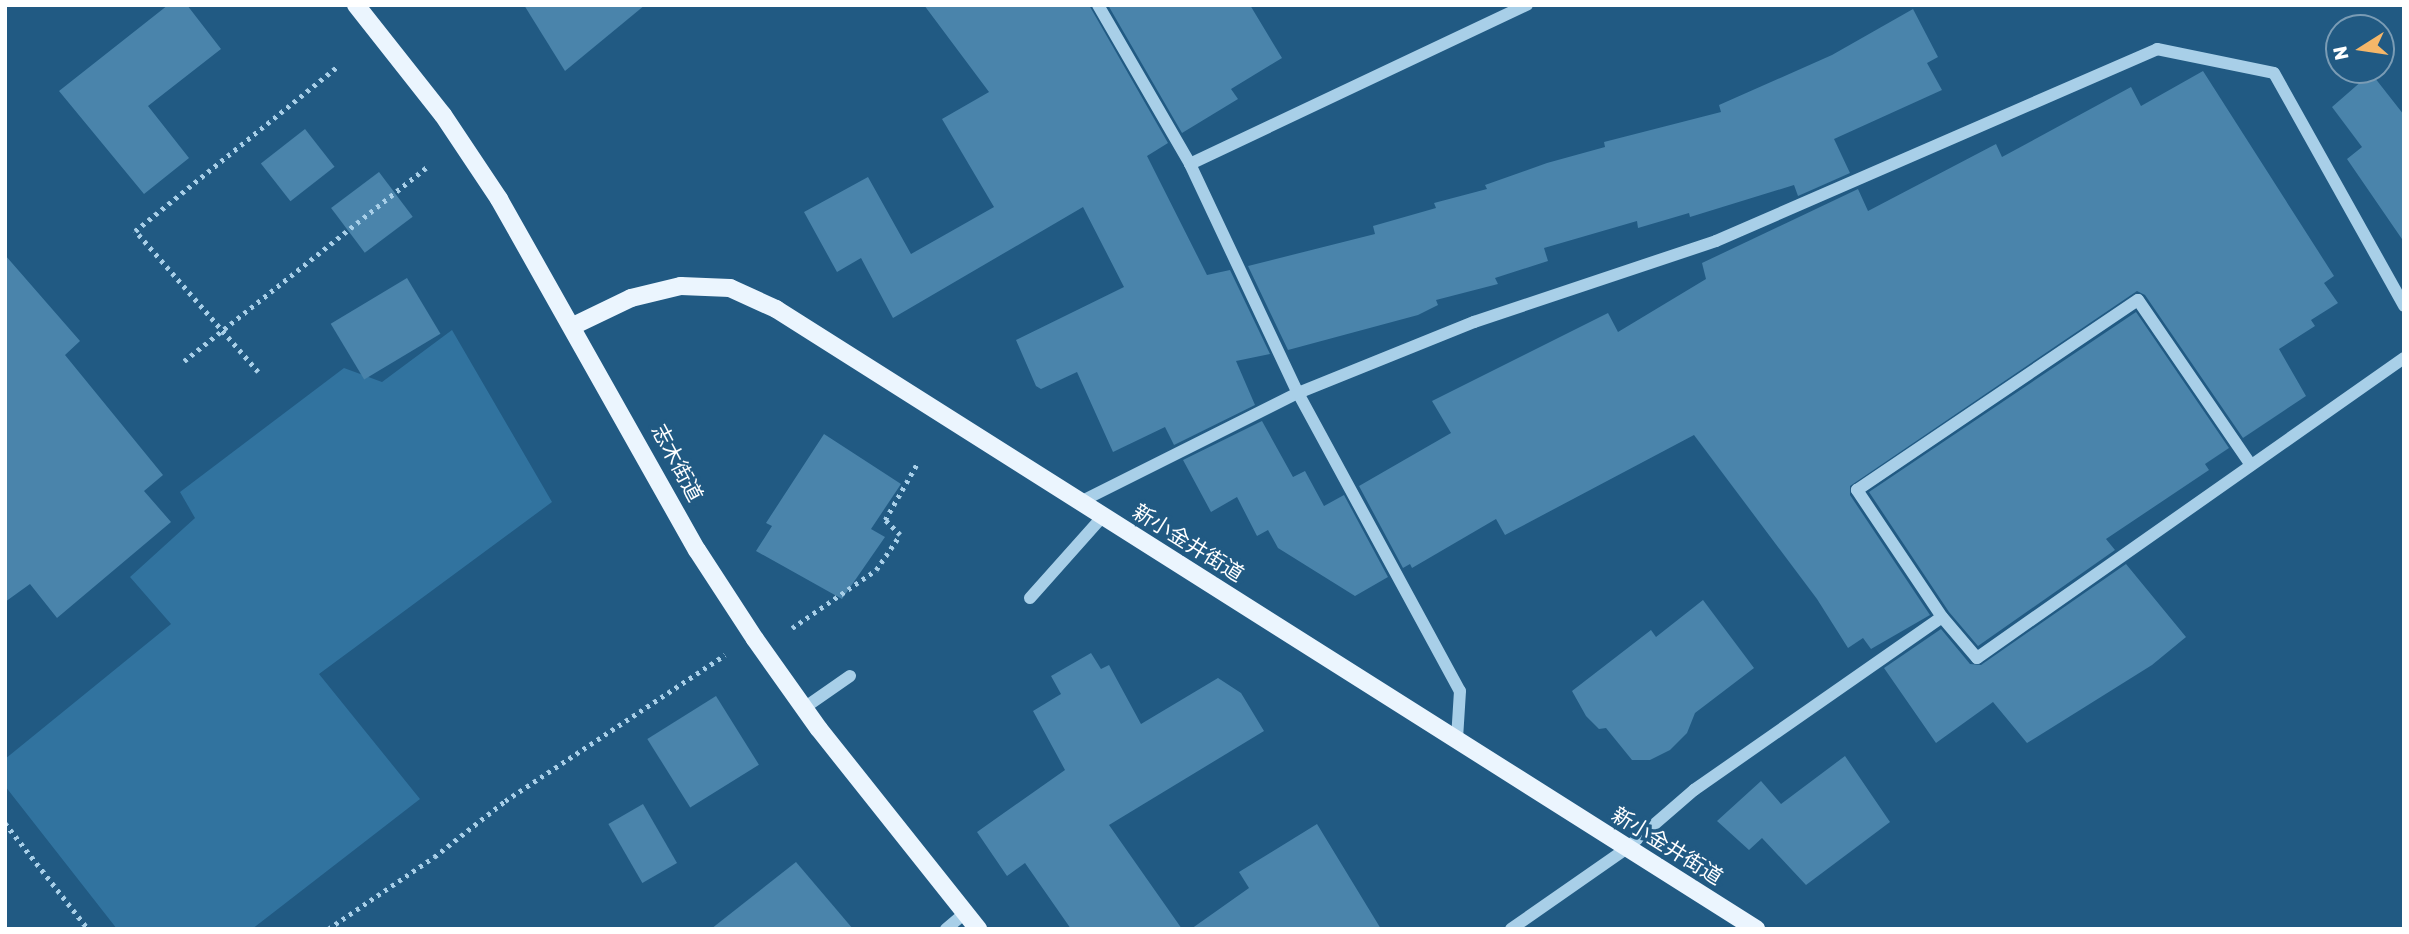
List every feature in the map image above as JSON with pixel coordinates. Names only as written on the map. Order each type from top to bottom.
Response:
[{"type":"main road","name":"志木街道","points":[[356,5],[443,115],[575,326],[697,550],[755,639],[804,708],[978,929]]},
{"type":"main road","name":"新小金井街道","points":[[575,326],[642,295],[681,286],[730,288],[776,309],[1756,929]]},
{"type":"street","points":[[1098,5],[1190,164],[1298,393],[1460,691],[1457,739]]},
{"type":"street","points":[[1190,164],[1527,5]]},
{"type":"street","points":[[1080,502],[1298,393],[1474,322],[1716,241],[2157,49],[2274,73],[2404,306]]},
{"type":"street","points":[[2251,465],[2138,300],[1857,490],[1941,617],[1977,658],[2404,358]]},
{"type":"street","points":[[1030,598],[1103,516]]},
{"type":"street","points":[[1511,929],[1627,848],[1694,790],[1941,617]]},
{"type":"street","points":[[804,708],[850,676]]},
{"type":"street","points":[[946,929],[965,913]]},
{"type":"path","points":[[258,372],[135,231],[338,66]]},
{"type":"path","points":[[184,361],[221,327],[426,168]]},
{"type":"path","points":[[790,629],[876,570],[900,535],[885,520],[917,464]]},
{"type":"path","points":[[328,929],[434,857],[505,801],[755,639]]},
{"type":"path","points":[[5,823],[88,929]]},
{"type":"shaded area","points":[[452,330],[552,502],[319,674],[420,799],[252,929],[117,929],[5,786],[5,759],[171,624],[130,577],[195,518],[180,492],[344,368],[382,382]]},
{"type":"building","points":[[168,5],[187,5],[221,49],[148,106],[189,158],[144,194],[59,91]]},
{"type":"building","points":[[524,5],[645,5],[565,71]]},
{"type":"building","points":[[924,5],[1089,5],[1168,143],[1147,156],[1207,275],[1230,270],[1270,354],[1236,361],[1255,405],[1174,445],[1165,427],[1113,452],[1077,372],[1041,389],[1036,386],[1016,340],[1124,287],[1083,207],[893,318],[861,258],[837,272],[804,212],[868,177],[911,254],[994,207],[942,119],[989,92]]},
{"type":"building","points":[[1108,5],[1250,5],[1282,58],[1231,89],[1238,99],[1182,133]]},
{"type":"building","points":[[1913,9],[1938,57],[1927,63],[1942,90],[1834,139],[1850,173],[1798,196],[1794,185],[1690,217],[1689,213],[1638,228],[1637,221],[1544,248],[1548,261],[1495,278],[1498,284],[1436,300],[1438,305],[1418,315],[1288,350],[1248,266],[1375,234],[1373,226],[1436,208],[1434,203],[1487,189],[1485,185],[1547,163],[1605,147],[1604,142],[1721,112],[1719,105],[1832,55]]},
{"type":"building","points":[[2203,71],[2334,276],[2324,283],[2338,303],[2311,320],[2315,326],[2279,349],[2306,396],[2243,438],[2145,295],[2137,291],[1850,486],[1850,495],[1930,615],[1871,649],[1863,638],[1848,648],[1817,599],[1694,435],[1505,535],[1496,519],[1412,568],[1410,564],[1403,568],[1359,486],[1451,433],[1432,401],[1608,313],[1618,332],[1706,279],[1702,263],[1858,189],[1868,211],[1996,144],[2002,157],[2131,87],[2141,106]]},
{"type":"building","points":[[2358,84],[2380,84],[2404,115],[2404,242],[2347,159],[2362,147],[2332,107]]},
{"type":"building","points":[[305,129],[335,167],[290,201],[261,163]]},
{"type":"building","points":[[379,172],[413,217],[365,253],[331,208]]},
{"type":"building","points":[[5,255],[80,341],[65,355],[163,475],[144,491],[171,522],[57,618],[30,584],[5,602]]},
{"type":"building","points":[[407,278],[440,334],[364,380],[331,324]]},
{"type":"building","points":[[2136,312],[2229,448],[2205,464],[2209,470],[2106,539],[2115,550],[1978,646],[1949,612],[1869,492]]},
{"type":"building","points":[[1262,421],[1293,477],[1305,471],[1324,506],[1344,495],[1388,577],[1355,596],[1278,548],[1268,530],[1257,536],[1237,497],[1211,512],[1183,460]]},
{"type":"building","points":[[824,434],[901,484],[871,529],[885,537],[842,599],[756,551],[772,526],[766,523]]},
{"type":"building","points":[[2126,564],[2186,637],[2152,665],[2027,743],[1993,702],[1936,743],[1884,668],[1941,629],[1970,664],[1981,665]]},
{"type":"building","points":[[1703,600],[1754,668],[1695,713],[1687,733],[1670,750],[1650,760],[1632,760],[1606,728],[1599,729],[1586,716],[1572,691],[1651,630],[1656,637]]},
{"type":"building","points":[[1091,653],[1101,669],[1109,665],[1141,724],[1218,678],[1241,693],[1264,731],[1109,825],[1182,929],[1071,929],[1025,863],[1007,876],[977,832],[1065,770],[1033,711],[1061,694],[1051,676]]},
{"type":"building","points":[[716,696],[759,765],[690,808],[647,739]]},
{"type":"building","points":[[1845,756],[1890,822],[1806,885],[1762,838],[1749,850],[1717,821],[1761,781],[1781,804]]},
{"type":"building","points":[[643,804],[677,863],[642,883],[608,824]]},
{"type":"building","points":[[1317,824],[1381,929],[1191,929],[1249,888],[1239,872]]},
{"type":"building","points":[[796,862],[853,929],[711,929]]}]
